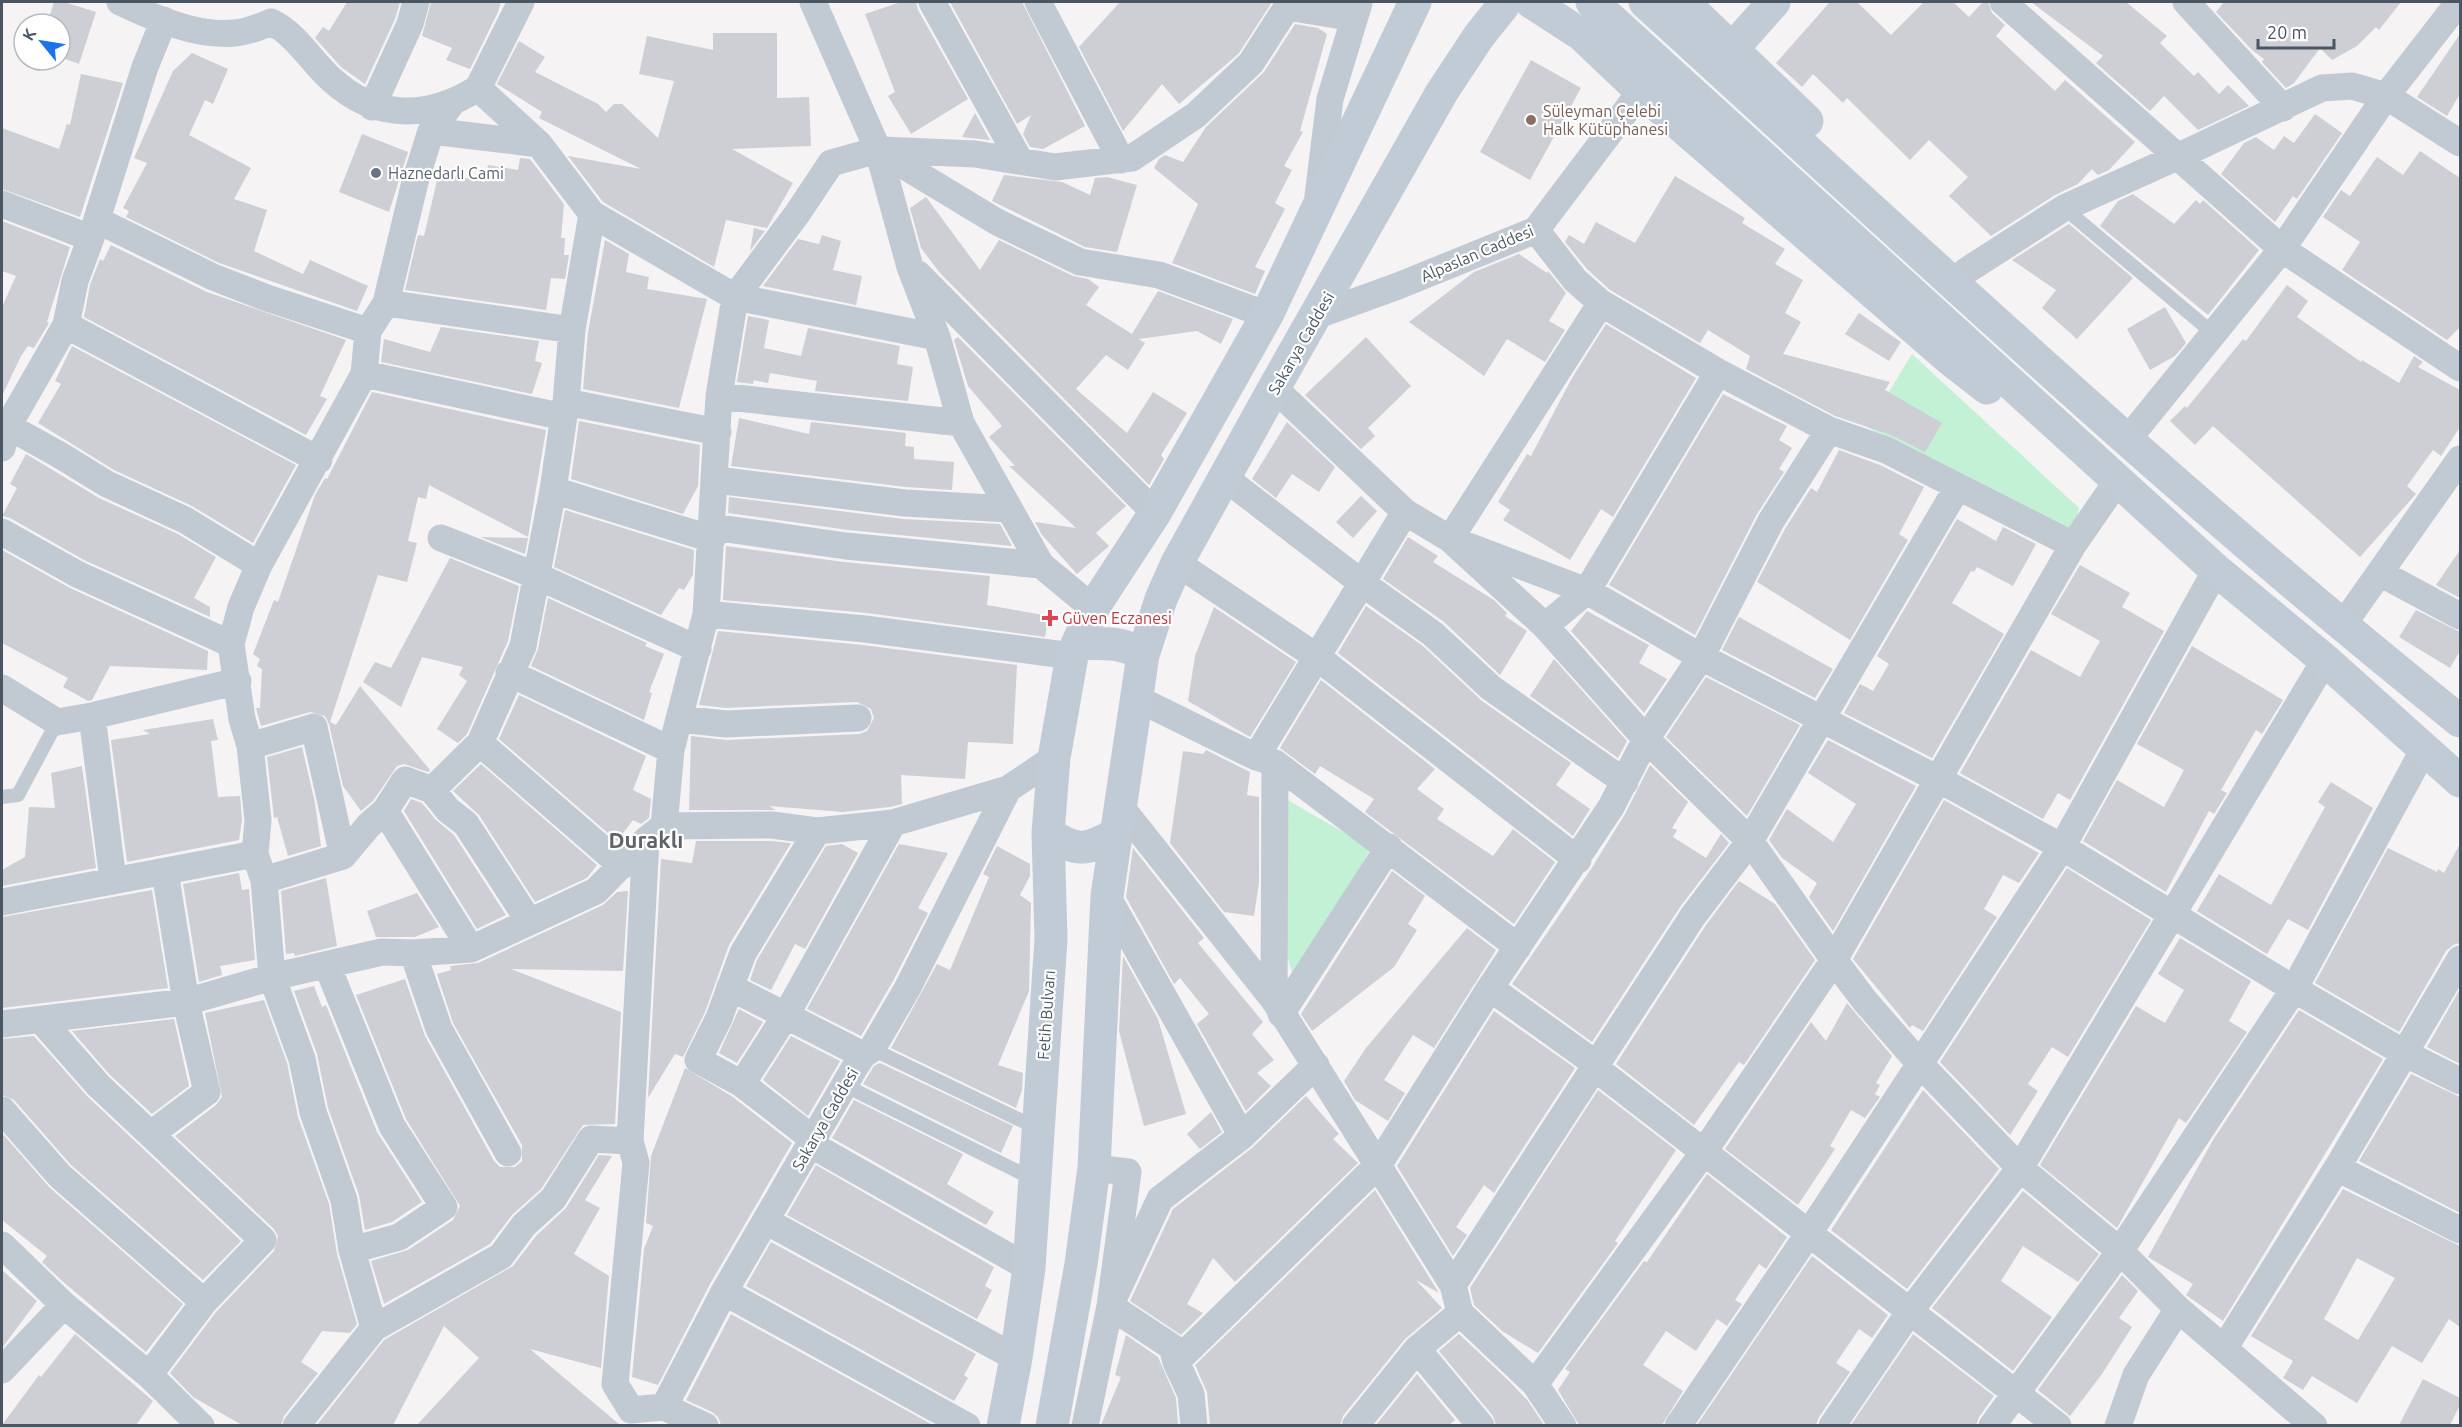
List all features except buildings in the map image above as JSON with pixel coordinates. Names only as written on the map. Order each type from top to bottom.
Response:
[{"type":"main road","points":[[1093,608],[1155,513],[1267,315],[1415,2]]},
{"type":"main road","points":[[1592,2],[2216,570],[2325,660],[2460,781]]},
{"type":"main road","points":[[1645,2],[2050,371],[2342,626],[2460,721]]},
{"type":"main road","points":[[1683,2],[1734,47],[1849,162],[2018,320],[2050,371]]},
{"type":"main road","points":[[1734,47],[1774,2]]},
{"type":"main road","points":[[1508,3],[1582,35],[1641,91],[1951,360],[1990,390],[2032,404]]},
{"type":"main road","name":"Sakarya Caddesi","points":[[1136,698],[1143,655],[1161,599],[1177,563],[1442,92],[1479,36],[1508,3]]},
{"type":"main road","name":"Fetih Bulvarı","points":[[1003,1425],[1016,1358],[1029,1268],[1036,1180],[1037,1128],[1051,939],[1048,833],[1054,758],[1075,650],[1093,608]]},
{"type":"main road","points":[[1075,650],[1116,644],[1132,648],[1143,655]]},
{"type":"main road","points":[[1052,1425],[1081,1264],[1094,1168],[1107,896],[1136,698]]},
{"type":"main road","points":[[1048,833],[1066,846],[1080,848],[1096,846],[1117,820]]},
{"type":"street","points":[[120,2],[164,20],[192,28],[234,33],[271,22],[285,29],[331,79],[372,107],[422,111],[452,103],[478,88],[521,2]]},
{"type":"street","points":[[276,2],[296,41]]},
{"type":"street","points":[[372,107],[410,24],[416,2]]},
{"type":"street","points":[[813,2],[878,150],[910,267],[937,337],[960,423],[1041,564],[1093,608]]},
{"type":"street","points":[[932,2],[1020,161]]},
{"type":"street","points":[[2003,2],[2282,249],[2460,368]]},
{"type":"street","points":[[2188,2],[2283,108]]},
{"type":"street","points":[[2128,439],[2282,249],[2386,96],[2459,2]]},
{"type":"street","points":[[1041,3],[1121,160]]},
{"type":"street","points":[[705,1425],[664,1407],[628,1418],[615,1384],[636,1163],[630,1141],[655,833],[678,719],[706,614],[716,480],[719,396],[735,297],[797,214],[831,163],[878,150],[975,154],[1055,167],[1132,158],[1196,115],[1251,63],[1284,4],[1357,10],[1330,99],[1315,217]]},
{"type":"street","points":[[164,20],[145,67],[94,229],[75,281],[66,325],[4,433],[185,520],[260,565]]},
{"type":"street","points":[[1641,91],[1645,50]]},
{"type":"street","points":[[1966,271],[2064,208],[2177,158],[2322,88],[2352,86],[2386,96],[2460,143]]},
{"type":"street","points":[[478,88],[539,144],[592,214],[735,297],[937,337]]},
{"type":"street","name":"Alpaslan Caddesi","points":[[1318,315],[1408,283],[1536,230],[1641,91]]},
{"type":"street","points":[[374,1329],[352,1250],[344,1200],[313,1112],[302,1059],[272,977],[264,880],[255,854],[258,819],[250,746],[242,718],[231,644],[241,607],[260,565],[364,374],[368,331],[386,303],[431,131],[452,103]]},
{"type":"street","points":[[431,131],[539,144]]},
{"type":"street","points":[[878,150],[997,222],[1080,262],[1159,275],[1267,315]]},
{"type":"street","points":[[2,204],[94,229],[267,298],[368,331]]},
{"type":"street","points":[[432,790],[480,743],[523,645],[553,490],[565,409],[572,330],[592,214]]},
{"type":"street","points":[[1536,230],[1575,280],[1601,303],[1718,372],[1829,430],[1886,450],[2073,545]]},
{"type":"street","points":[[910,267],[1155,513]]},
{"type":"street","points":[[386,303],[572,330]]},
{"type":"street","points":[[1450,539],[1601,303]]},
{"type":"street","points":[[66,325],[319,460]]},
{"type":"street","points":[[1545,626],[1587,591],[1718,372]]},
{"type":"street","points":[[364,374],[565,409],[718,432]]},
{"type":"street","points":[[1274,388],[1405,512],[1450,539],[1587,591],[1701,657],[1938,779],[2062,847],[2294,989],[2406,1054],[2460,1081]]},
{"type":"street","points":[[719,396],[960,423]]},
{"type":"street","points":[[1176,1362],[1378,1164],[1490,988],[1578,860],[1625,782],[1646,739],[1701,657],[1771,521],[1829,430]]},
{"type":"street","points":[[2342,626],[2460,459]]},
{"type":"street","points":[[1225,478],[1362,584],[1433,634],[1491,688],[1625,782]]},
{"type":"street","points":[[716,480],[905,503],[1008,509]]},
{"type":"street","points":[[1536,1384],[1703,1153],[1834,960],[2073,545],[2118,480]]},
{"type":"street","points":[[1453,1285],[1693,916],[1750,841],[1957,488]]},
{"type":"street","points":[[553,490],[712,533],[1041,564]]},
{"type":"street","points":[[1277,1007],[1265,760],[1317,657],[1405,512]]},
{"type":"street","points":[[2,532],[86,578],[231,644]]},
{"type":"street","points":[[441,538],[537,576],[698,649]]},
{"type":"street","points":[[1450,539],[1545,626],[1646,739],[1750,841],[1834,960],[1920,1064],[2020,1168],[2120,1251],[2178,1309],[2314,1425]]},
{"type":"street","points":[[1177,563],[1317,657],[1578,860]]},
{"type":"street","points":[[1678,1425],[1809,1233],[2062,847],[2216,570]]},
{"type":"street","points":[[2380,573],[2460,616]]},
{"type":"street","points":[[706,614],[1075,650]]},
{"type":"street","points":[[1832,1425],[1910,1311],[2020,1168],[2174,916],[2325,660]]},
{"type":"street","points":[[510,673],[576,707],[671,750]]},
{"type":"street","points":[[2,688],[57,722],[92,716],[238,681]]},
{"type":"street","points":[[1136,698],[1265,760],[1389,847],[1518,947]]},
{"type":"street","points":[[92,716],[113,880]]},
{"type":"street","points":[[678,719],[726,724],[858,718]]},
{"type":"street","points":[[250,746],[314,727],[343,856]]},
{"type":"street","points":[[480,743],[622,867]]},
{"type":"street","points":[[1992,1425],[2120,1251],[2294,989],[2424,749]]},
{"type":"street","points":[[2,1024],[186,1002],[272,977],[382,952],[413,953],[471,949],[596,891],[655,833],[772,825],[817,831],[893,824],[1008,789],[1054,758]]},
{"type":"street","points":[[264,880],[343,856],[369,825],[386,811],[405,780],[432,790],[448,810],[466,824],[529,921]]},
{"type":"street","name":"Sakarya Caddesi","points":[[664,1407],[724,1292],[812,1142],[907,989],[1008,789]]},
{"type":"street","points":[[386,811],[471,949]]},
{"type":"street","points":[[1117,820],[1277,1007],[1316,1065],[1453,1285],[1460,1313],[1536,1384],[1563,1425]]},
{"type":"street","points":[[742,1084],[786,1015],[893,824]]},
{"type":"street","points":[[817,831],[743,952],[719,1018],[698,1060],[742,1084],[812,1142],[1029,1268]]},
{"type":"street","points":[[1277,1007],[1389,847]]},
{"type":"street","points":[[2,902],[255,854]]},
{"type":"street","points":[[151,1134],[207,1092],[186,1002],[165,872]]},
{"type":"street","points":[[1107,896],[1242,1136]]},
{"type":"street","points":[[413,953],[439,1029],[508,1153]]},
{"type":"street","points":[[2225,1347],[2337,1168],[2460,959]]},
{"type":"street","points":[[327,965],[392,1126],[444,1208],[399,1237],[352,1250]]},
{"type":"street","points":[[730,987],[867,1052]]},
{"type":"street","points":[[1490,988],[1596,1064],[1603,1074],[1703,1153],[2058,1425]]},
{"type":"street","points":[[40,1020],[98,1084],[264,1240],[204,1302],[149,1375]]},
{"type":"street","points":[[1110,1306],[1160,1199],[1242,1136],[1316,1065]]},
{"type":"street","points":[[2,1110],[60,1176],[204,1302]]},
{"type":"street","points":[[296,1425],[374,1329],[501,1256],[524,1225],[553,1198],[591,1139],[630,1141]]},
{"type":"street","points":[[1085,1425],[1110,1306],[1128,1172],[1094,1168]]},
{"type":"street","points":[[2337,1168],[2460,1230]]},
{"type":"street","points":[[766,1221],[1016,1358]]},
{"type":"street","points":[[2,1245],[64,1305],[149,1375],[201,1425]]},
{"type":"street","points":[[724,1292],[968,1425]]},
{"type":"street","points":[[2,1370],[64,1305]]},
{"type":"street","points":[[1110,1306],[1172,1347],[1176,1362],[1191,1394],[1194,1425]]},
{"type":"street","points":[[2118,1425],[2136,1375],[2178,1309]]},
{"type":"street","points":[[1355,1425],[1417,1349],[1460,1313]]},
{"type":"street","points":[[1417,1349],[1481,1425]]},
{"type":"lane","points":[[2064,208],[2214,334]]},
{"type":"lane","points":[[2,796],[18,795],[57,722]]},
{"type":"lane","points":[[867,1052],[1037,1128]]},
{"type":"lane","points":[[846,1086],[1036,1180]]},
{"type":"green space","points":[[1912,354],[2079,508],[2076,522],[2067,529],[1867,427]]},
{"type":"green space","points":[[1284,798],[1371,848],[1296,985],[1281,936]]},
{"type":"place","name":"Süleyman Çelebi Halk Kütüphanesi","points":[[1531,120]]},
{"type":"place","name":"Haznedarlı Cami","points":[[376,173]]},
{"type":"place","name":"Güven Eczanesi","points":[[1050,618]]},
{"type":"district","name":"Duraklı","points":[[646,839]]}]
